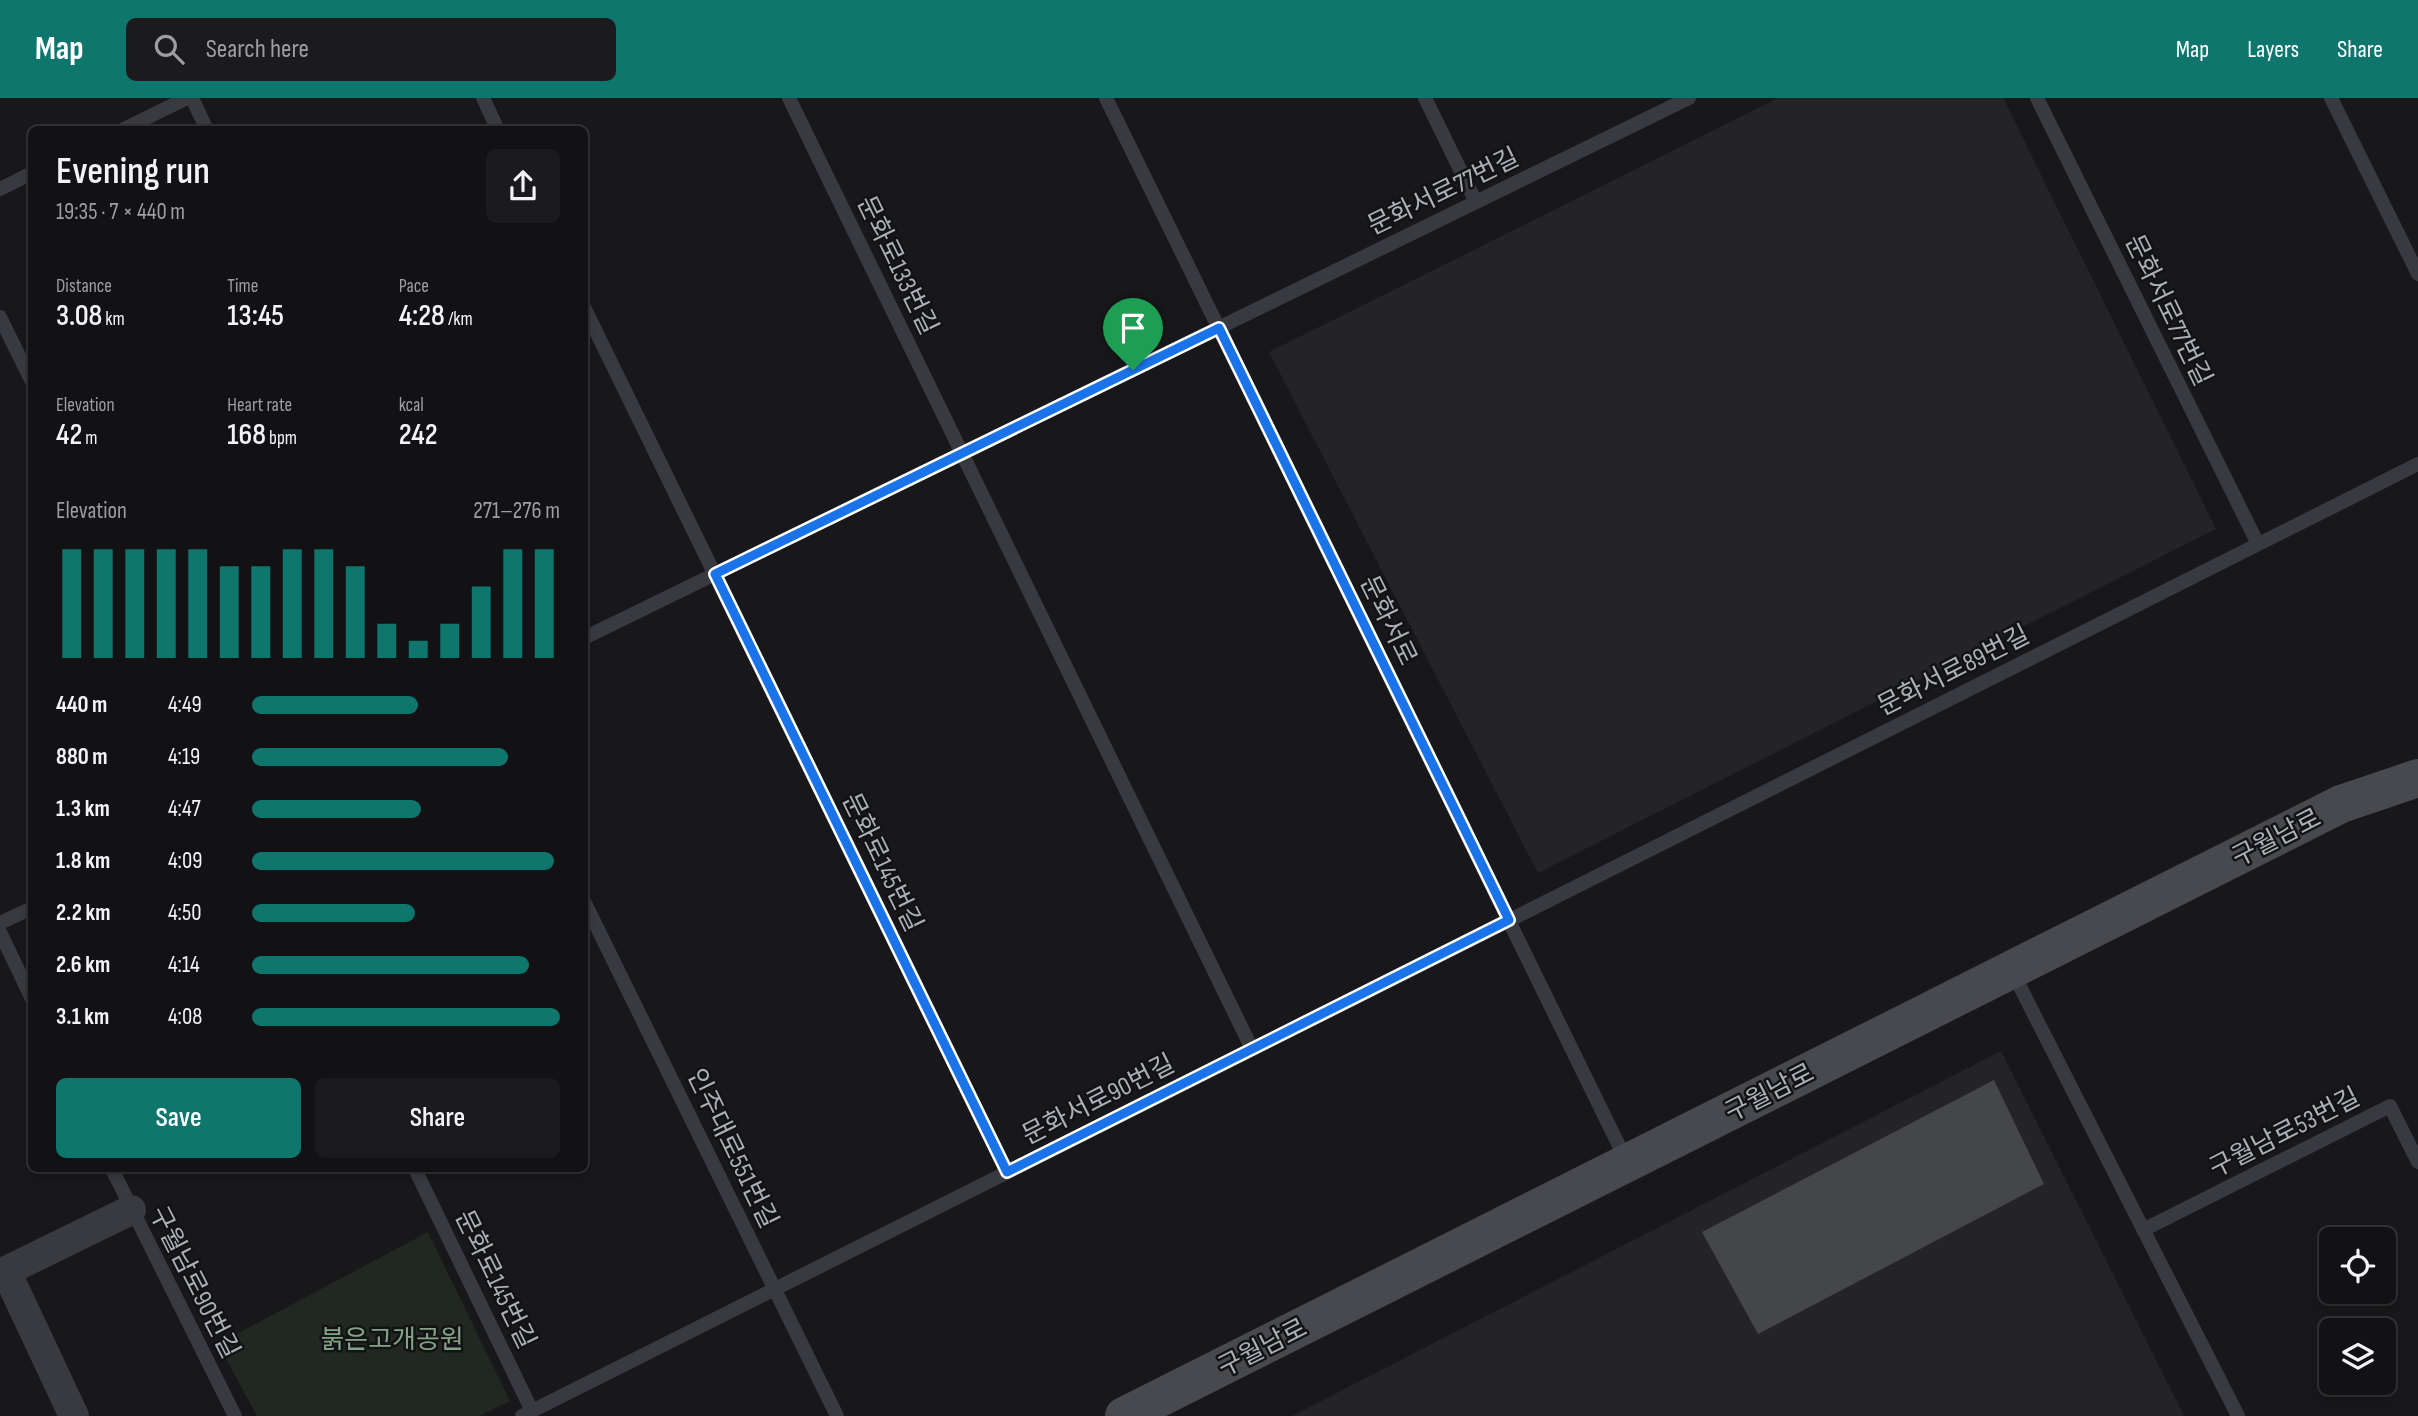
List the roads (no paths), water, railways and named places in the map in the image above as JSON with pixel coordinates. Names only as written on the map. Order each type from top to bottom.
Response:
[{"type":"street","name":"구월남로","points":[[1124,1416],[2341,804],[2418,778]]},
{"type":"street","points":[[74,1416],[3,1273],[131,1210]]},
{"type":"lane","points":[[130,126],[189,98],[205,126]]},
{"type":"lane","points":[[482,98],[496,126]]},
{"type":"lane","name":"문화로133번길","points":[[789,98],[962,453]]},
{"type":"lane","name":"문화서로","points":[[1106,98],[1628,1163]]},
{"type":"lane","points":[[1425,98],[1476,202]]},
{"type":"lane","name":"문화서로77번길","points":[[1219,328],[1689,98]]},
{"type":"lane","name":"문화서로77번길","points":[[2037,98],[2258,544]]},
{"type":"lane","points":[[2331,98],[2418,274]]},
{"type":"lane","points":[[0,189],[28,175]]},
{"type":"lane","points":[[588,315],[715,574]]},
{"type":"lane","points":[[0,317],[28,374]]},
{"type":"lane","points":[[588,636],[1219,328]]},
{"type":"lane","points":[[962,453],[1252,1049]]},
{"type":"lane","name":"문화서로89번길","points":[[1509,920],[2418,464]]},
{"type":"lane","name":"문화로145번길","points":[[715,574],[1007,1172]]},
{"type":"lane","name":"인주대로551번길","points":[[588,909],[837,1416]]},
{"type":"lane","points":[[0,923],[28,910]]},
{"type":"lane","name":"문화서로90번길","points":[[527,1413],[1509,920]]},
{"type":"lane","points":[[0,932],[28,991]]},
{"type":"lane","points":[[2011,970],[2238,1416]]},
{"type":"lane","name":"구월남로53번길","points":[[2143,1230],[2390,1106],[2418,1162]]},
{"type":"lane","name":"구월남로90번길","points":[[113,1172],[235,1416]]},
{"type":"lane","name":"문화로145번길","points":[[416,1172],[527,1413]]},
{"type":"park label","name":"붉은고개공원","points":[[392,1339]]}]
